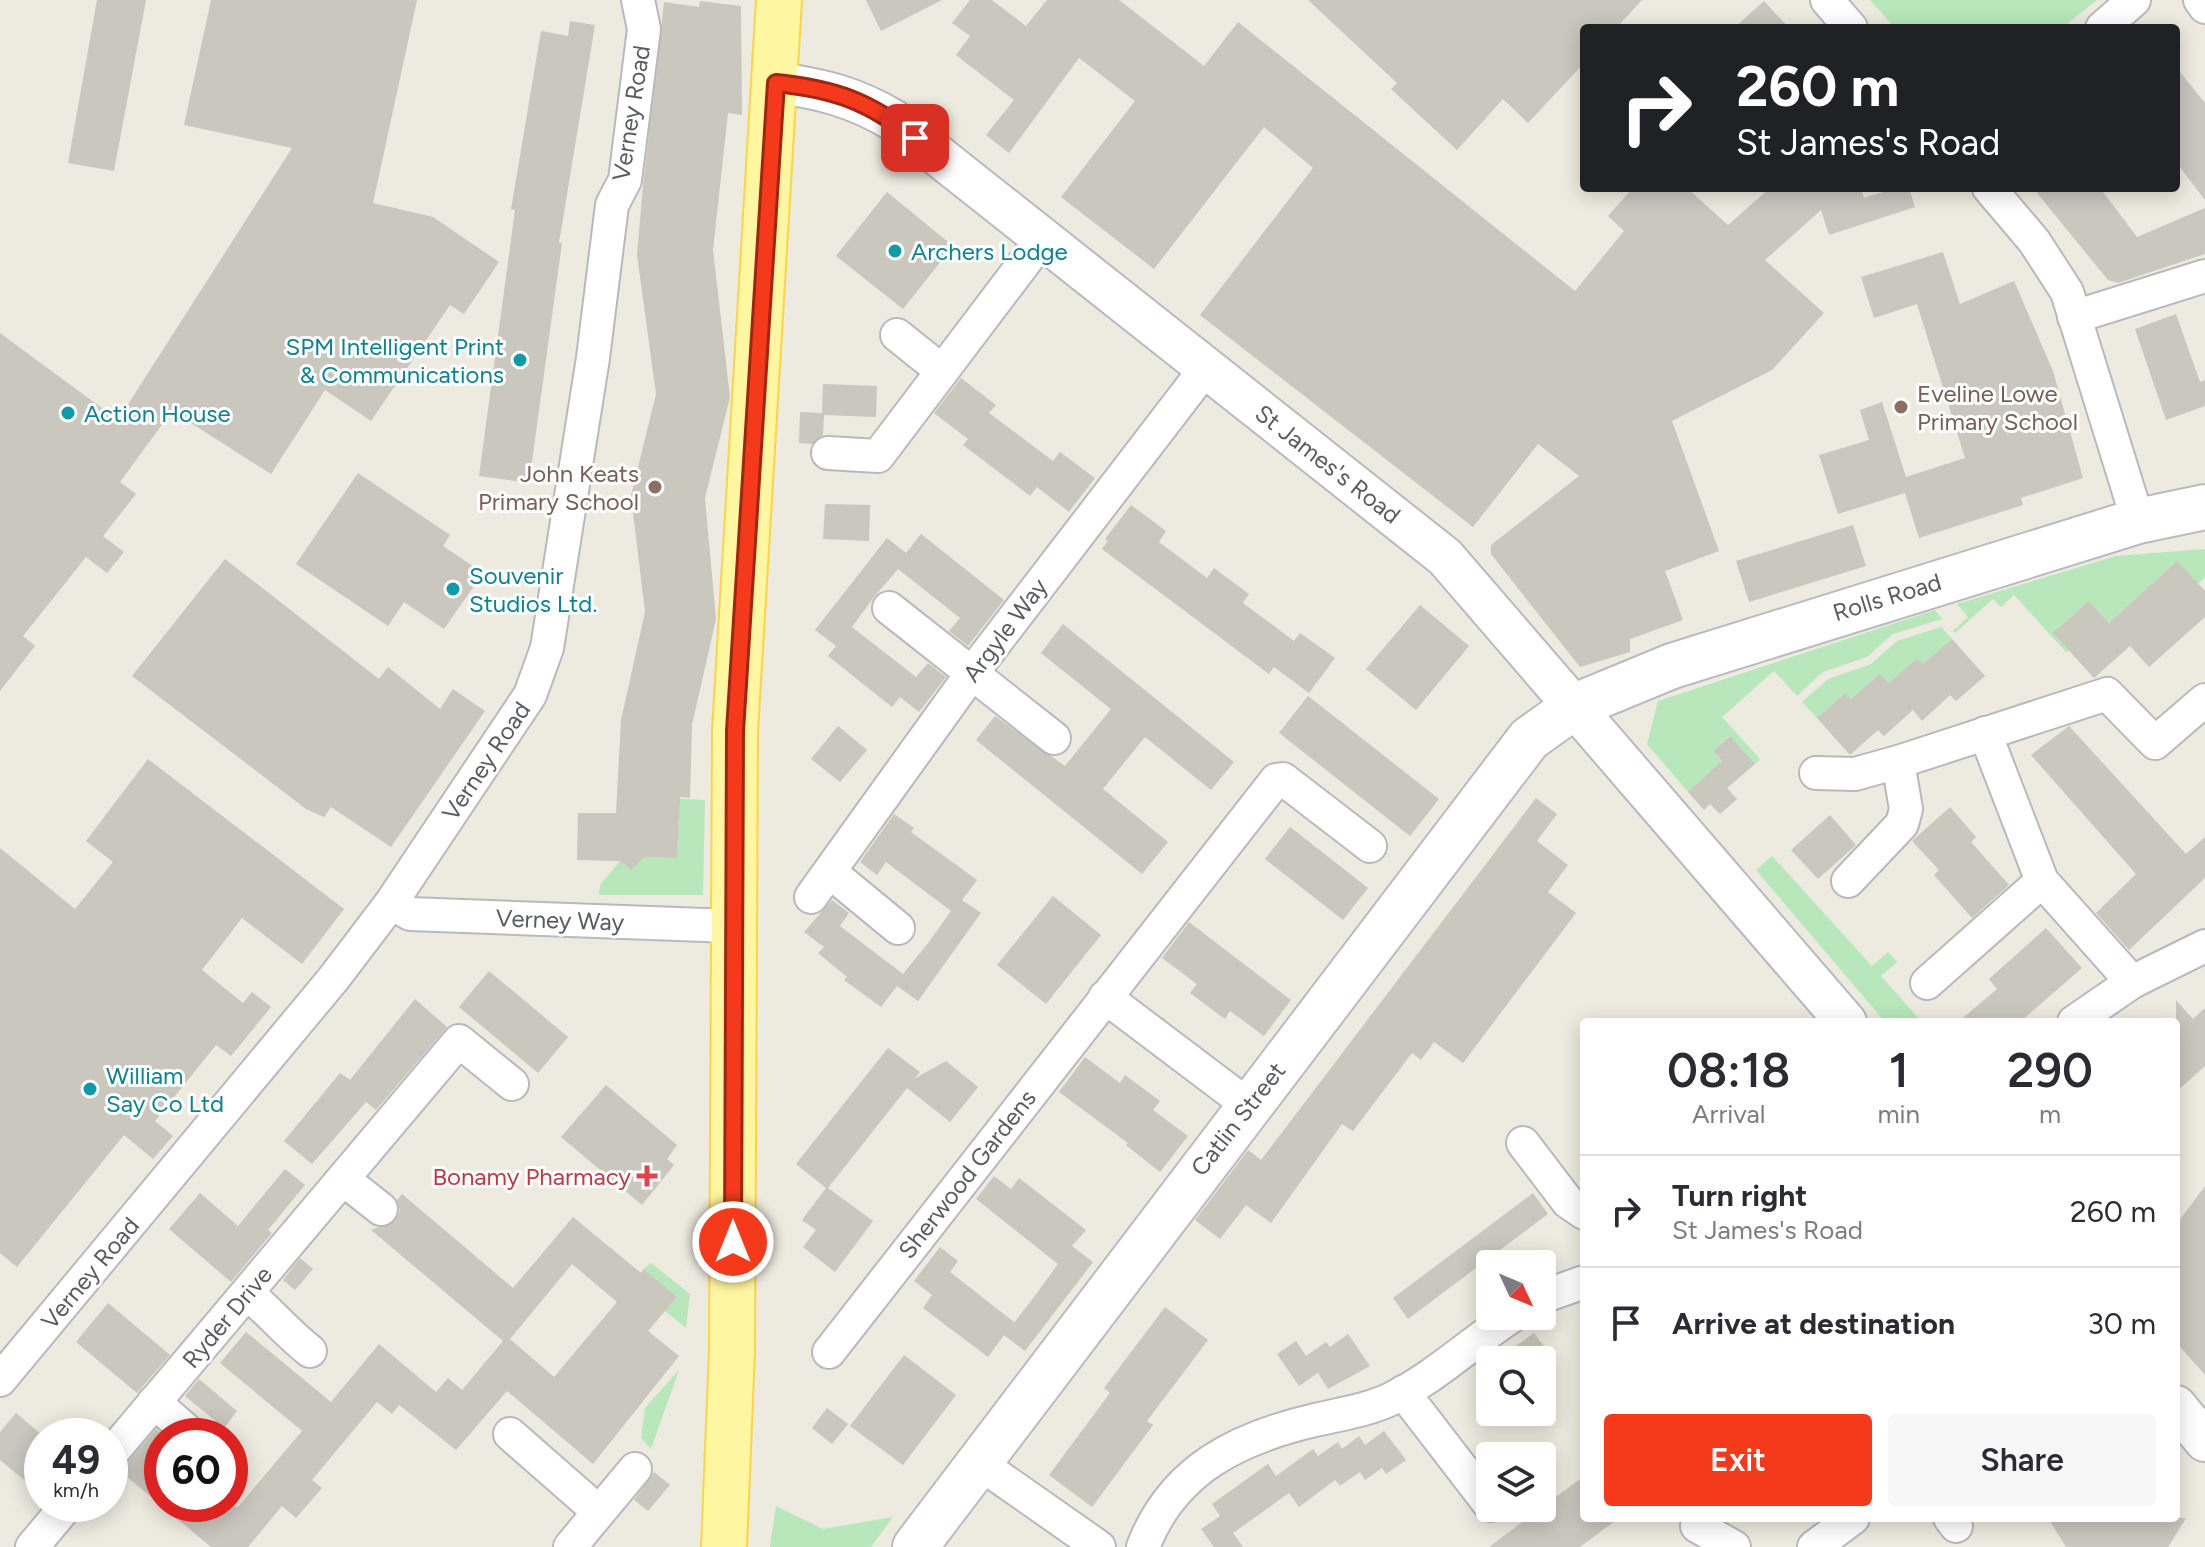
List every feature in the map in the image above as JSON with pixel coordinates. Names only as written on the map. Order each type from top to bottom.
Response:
[{"type":"main road","points":[[724,1547],[732,1350],[735,731],[779,0]]},
{"type":"main road","name":"Rolls Road","points":[[1575,706],[1672,666],[1788,628],[2138,521],[2205,507]]},
{"type":"main road","name":"Catlin Street","points":[[915,1547],[1517,753],[1529,739],[1575,706]]},
{"type":"street","name":"Verney Road","points":[[0,1380],[304,1014],[391,903],[519,712],[542,665],[566,538],[612,205],[625,180],[644,29],[638,0]]},
{"type":"street","points":[[1827,0],[1848,24]]},
{"type":"street","points":[[2107,24],[2134,0]]},
{"type":"street","points":[[2200,0],[2205,7]]},
{"type":"street","name":"St James's Road","points":[[776,83],[820,88],[859,100],[893,120],[1445,557],[1843,1018]]},
{"type":"street","points":[[1992,192],[2056,272],[2074,317],[2138,521]]},
{"type":"street","points":[[828,453],[878,456],[1043,238]]},
{"type":"street","points":[[2074,317],[2205,276]]},
{"type":"street","points":[[897,335],[942,371]]},
{"type":"street","name":"Argyle Way","points":[[811,897],[972,673],[1206,368]]},
{"type":"street","points":[[889,608],[1054,738]]},
{"type":"street","points":[[1816,773],[1855,774],[2107,694],[2155,743],[2205,700]]},
{"type":"street","points":[[1985,733],[2042,881],[2132,982]]},
{"type":"street","points":[[1848,881],[1902,824],[1906,809],[1898,762]]},
{"type":"street","name":"Sherwood Gardens","points":[[829,1352],[1272,786],[1283,779],[1370,846]]},
{"type":"street","points":[[830,872],[898,928]]},
{"type":"street","points":[[1927,983],[2042,881]]},
{"type":"street","name":"Verney Way","points":[[391,903],[410,914],[732,926]]},
{"type":"street","points":[[2080,1018],[2132,982],[2205,946]]},
{"type":"street","points":[[1105,997],[1248,1105]]},
{"type":"street","name":"Ryder Drive","points":[[128,1433],[459,1041],[512,1084]]},
{"type":"street","points":[[1523,1143],[1568,1202],[1580,1210]]},
{"type":"street","points":[[343,1179],[381,1209]]},
{"type":"street","points":[[1556,1292],[1580,1283]]},
{"type":"street","points":[[248,1294],[272,1314],[280,1327],[310,1351]]},
{"type":"street","points":[[1143,1547],[1169,1498],[1215,1456],[1236,1444],[1370,1407],[1403,1392],[1492,1330]]},
{"type":"street","points":[[1403,1392],[1476,1487]]},
{"type":"street","points":[[154,1402],[172,1418]]},
{"type":"street","points":[[2180,1411],[2205,1441]]},
{"type":"street","points":[[510,1434],[599,1512]]},
{"type":"street","points":[[979,1463],[1099,1547]]},
{"type":"street","points":[[570,1547],[635,1469]]},
{"type":"street","points":[[32,1547],[53,1522]]},
{"type":"street","points":[[1814,1547],[1848,1522]]},
{"type":"street","points":[[1693,1530],[1734,1547]]},
{"type":"green space","points":[[1870,0],[2097,0],[2067,24],[1891,24]]},
{"type":"green space","points":[[2205,549],[2205,577],[2198,584],[2177,561],[2109,623],[2089,601],[2067,653],[2014,595],[2001,607],[1993,599],[1955,633],[1953,631],[1968,617],[1957,604],[2116,556]]},
{"type":"green space","points":[[1935,610],[1942,619],[1893,634],[1867,657],[1823,672],[1797,696],[1774,671],[1722,717],[1760,759],[1755,764],[1729,736],[1713,751],[1722,762],[1688,792],[1647,744],[1658,701]]},
{"type":"green space","points":[[1941,627],[1952,639],[1923,664],[1917,658],[1889,683],[1880,674],[1851,699],[1845,693],[1817,718],[1802,702],[1828,679],[1871,664],[1897,641]]},
{"type":"green space","points":[[650,797],[705,800],[703,895],[599,895],[600,885],[620,861],[630,867],[641,857],[677,858],[679,816],[649,815]]},
{"type":"green space","points":[[1772,856],[1872,966],[1888,952],[1897,962],[1881,976],[1918,1018],[1882,1018],[1756,870]]},
{"type":"green space","points":[[651,1263],[690,1294],[686,1328],[665,1311],[677,1297],[644,1269]]},
{"type":"green space","points":[[679,1370],[651,1449],[641,1438],[645,1408]]},
{"type":"green space","points":[[776,1506],[823,1529],[893,1517],[871,1547],[770,1547]]},
{"type":"building","points":[[97,0],[146,0],[114,171],[68,163]]},
{"type":"building","points":[[211,0],[417,0],[373,203],[433,217],[499,262],[464,314],[450,305],[371,421],[325,390],[271,474],[172,411],[120,482],[136,494],[103,536],[124,552],[107,573],[86,557],[23,636],[35,646],[0,691],[0,333],[118,420],[292,148],[184,125]]},
{"type":"building","points":[[866,0],[942,0],[881,31]]},
{"type":"building","points":[[970,0],[992,0],[1026,26],[1047,0],[1119,0],[1204,66],[1238,22],[1575,291],[1624,231],[1608,216],[1629,192],[1691,192],[1728,225],[1765,192],[1862,192],[1864,198],[1883,192],[1910,192],[1915,207],[1829,235],[1821,210],[1765,260],[1824,313],[1772,370],[1672,421],[1719,551],[1665,571],[1683,620],[1630,639],[1630,652],[1580,667],[1491,554],[1491,545],[1579,476],[1538,444],[1473,527],[1200,315],[1313,168],[1264,127],[1154,269],[1061,197],[1135,101],[1079,58],[1009,153],[986,135],[1014,100],[956,55],[970,36],[952,23]]},
{"type":"building","points":[[1308,0],[1642,0],[1620,24],[1580,24],[1580,67],[1528,123],[1503,99],[1457,150],[1391,89],[1397,83]]},
{"type":"building","name":"John Keats Primary School","points":[[700,1],[741,6],[742,115],[728,113],[713,250],[730,397],[705,498],[716,619],[692,725],[690,798],[680,797],[677,858],[644,857],[631,870],[620,861],[577,860],[578,813],[616,813],[621,720],[645,612],[631,496],[656,394],[637,255],[643,186],[664,2],[699,7]]},
{"type":"building","points":[[1764,1],[1785,24],[1738,24]]},
{"type":"building","points":[[570,21],[595,25],[559,243],[562,243],[529,483],[479,476],[515,210],[511,209],[541,31],[568,36]]},
{"type":"building","points":[[2180,72],[2205,103],[2205,200],[2180,167]]},
{"type":"building","name":"Archers Lodge","points":[[887,192],[953,246],[903,309],[836,256]]},
{"type":"building","points":[[2036,192],[2103,192],[2137,237],[2205,208],[2205,254],[2118,283],[2108,280]]},
{"type":"building","points":[[1943,252],[1960,304],[2014,281],[2053,371],[2083,478],[2021,498],[2023,505],[1919,538],[1905,493],[1838,514],[1819,455],[1869,440],[1860,410],[1882,402],[1906,477],[1965,458],[1917,304],[1874,318],[1861,277]]},
{"type":"building","points":[[2176,314],[2200,382],[2205,380],[2205,406],[2166,420],[2135,329]]},
{"type":"building","points":[[961,378],[996,405],[989,413],[1053,461],[1060,452],[1095,478],[1069,512],[1037,487],[1030,496],[963,445],[968,439],[934,413]]},
{"type":"building","points":[[823,384],[877,386],[876,417],[824,415],[823,435],[812,444],[799,443],[800,412],[822,413]]},
{"type":"building","points":[[358,473],[450,535],[443,546],[483,573],[444,629],[404,602],[388,626],[296,564]]},
{"type":"building","points":[[825,504],[870,505],[869,541],[823,539]]},
{"type":"building","points":[[1131,505],[1166,531],[1159,542],[1207,578],[1214,568],[1249,594],[1243,603],[1294,641],[1300,633],[1335,658],[1309,693],[1274,667],[1269,674],[1102,549],[1108,541],[1105,539]]},
{"type":"building","points":[[1853,525],[1866,566],[1749,602],[1736,561]]},
{"type":"building","points":[[921,534],[1004,600],[968,646],[949,631],[960,618],[898,569],[874,597],[852,627],[916,677],[928,663],[946,677],[919,712],[900,697],[892,707],[828,656],[836,646],[815,630],[887,538],[906,553]]},
{"type":"building","points":[[225,559],[379,679],[388,667],[440,709],[453,689],[485,711],[391,847],[331,807],[324,817],[306,809],[132,676]]},
{"type":"building","points":[[2177,561],[2205,591],[2205,617],[2149,667],[2130,646],[2094,678],[2053,633],[2089,601],[2109,623]]},
{"type":"building","points":[[1420,605],[1469,646],[1416,710],[1366,669]]},
{"type":"building","points":[[1063,624],[1234,762],[1211,790],[1145,737],[1103,789],[1168,842],[1142,874],[976,740],[995,716],[1065,766],[1111,709],[1041,653]]},
{"type":"building","points":[[1952,639],[1985,676],[1956,701],[1950,695],[1922,721],[1913,710],[1884,736],[1878,730],[1850,755],[1817,718],[1845,693],[1851,699],[1880,674],[1889,683],[1917,658],[1923,664]]},
{"type":"building","points":[[1308,696],[1439,799],[1410,836],[1279,733]]},
{"type":"building","points":[[838,726],[867,750],[840,782],[811,759]]},
{"type":"building","points":[[2069,726],[2186,854],[2205,837],[2205,878],[2129,950],[2096,913],[2136,874],[2031,755]]},
{"type":"building","points":[[1730,736],[1755,764],[1727,788],[1737,799],[1720,814],[1710,804],[1704,810],[1688,792],[1722,761],[1713,751]]},
{"type":"building","name":"William Say Co Ltd","points":[[148,759],[344,909],[302,964],[242,918],[202,970],[243,1003],[252,992],[271,1007],[231,1056],[216,1045],[155,1121],[173,1136],[153,1159],[124,1135],[17,1267],[0,1253],[0,848],[75,909],[113,862],[86,841]]},
{"type":"building","points":[[1536,798],[1557,814],[1537,841],[1568,865],[1548,892],[1576,913],[1463,1063],[1434,1042],[1421,1060],[1412,1053],[1353,1131],[1342,1124],[1271,1223],[1246,1205],[1220,1239],[1195,1220],[1248,1150],[1261,1160]]},
{"type":"building","points":[[1950,807],[1976,837],[1971,842],[2009,885],[1972,918],[1934,875],[1939,870],[1912,841]]},
{"type":"building","points":[[894,814],[914,828],[911,832],[977,880],[962,900],[981,913],[918,1001],[897,986],[881,1007],[844,980],[847,977],[818,953],[824,947],[804,932],[832,900],[849,913],[840,926],[903,974],[929,942],[951,911],[886,862],[877,875],[860,862]]},
{"type":"building","points":[[1830,815],[1856,845],[1818,879],[1791,850]]},
{"type":"building","points":[[1290,827],[1368,888],[1343,920],[1265,859]]},
{"type":"building","points":[[1053,896],[1101,935],[1046,1004],[997,965]]},
{"type":"building","points":[[1189,922],[1291,1000],[1264,1036],[1230,1011],[1225,1019],[1190,993],[1197,984],[1162,958]]},
{"type":"building","points":[[2046,928],[2082,968],[2025,1018],[1963,1018],[1997,989],[1989,979]]},
{"type":"building","points":[[489,971],[568,1037],[538,1073],[459,1007]]},
{"type":"building","points":[[415,999],[447,1027],[376,1110],[366,1102],[312,1164],[284,1141],[340,1073],[350,1080]]},
{"type":"building","points":[[2176,1000],[2193,1019],[2205,1008],[2205,1066],[2180,1088],[2180,1018],[2176,1018]]},
{"type":"building","points":[[888,1048],[920,1072],[914,1079],[946,1061],[978,1087],[950,1122],[907,1088],[828,1188],[873,1221],[835,1272],[803,1247],[816,1230],[802,1220],[826,1188],[796,1164]]},
{"type":"building","points":[[1085,1057],[1120,1083],[1125,1075],[1160,1101],[1153,1110],[1188,1136],[1160,1172],[1126,1145],[1128,1143],[1059,1092]]},
{"type":"building","points":[[606,1085],[677,1145],[667,1159],[674,1165],[642,1205],[561,1137]]},
{"type":"building","points":[[285,1169],[305,1185],[268,1230],[272,1233],[231,1282],[169,1229],[200,1193],[238,1226]]},
{"type":"building","points":[[994,1176],[1011,1189],[1019,1178],[1086,1230],[1072,1246],[1093,1262],[1025,1351],[1004,1335],[988,1357],[923,1308],[932,1295],[914,1281],[940,1247],[958,1261],[950,1272],[1014,1322],[1010,1328],[1037,1293],[1058,1264],[976,1199]]},
{"type":"building","points":[[2205,1186],[2205,1375],[2180,1347],[2180,1220]]},
{"type":"building","points":[[1533,1193],[1548,1214],[1500,1250],[1476,1250],[1476,1268],[1408,1319],[1393,1298]]},
{"type":"building","points":[[402,1194],[513,1288],[573,1217],[641,1273],[644,1269],[677,1297],[648,1331],[679,1356],[593,1464],[507,1391],[456,1450],[399,1405],[392,1414],[377,1402],[312,1480],[322,1488],[296,1518],[282,1506],[248,1547],[211,1547],[181,1522],[248,1522],[248,1495],[302,1431],[220,1363],[246,1332],[331,1402],[379,1344],[436,1392],[448,1378],[462,1390],[503,1341],[371,1230],[395,1221],[400,1211],[397,1200]],"holes":[[[572,1264],[617,1302],[554,1377],[510,1339]]]},
{"type":"building","points":[[300,1258],[313,1269],[295,1290],[283,1280]]},
{"type":"building","points":[[108,1303],[170,1355],[137,1393],[76,1342]]},
{"type":"building","points":[[1165,1307],[1208,1340],[1147,1421],[1153,1425],[1092,1507],[1049,1475],[1110,1393],[1104,1388]]},
{"type":"building","points":[[1534,1333],[1544,1346],[1516,1346]]},
{"type":"building","points":[[1348,1334],[1370,1366],[1328,1389],[1318,1373],[1299,1386],[1277,1354],[1296,1341],[1306,1356],[1326,1342],[1330,1347]]},
{"type":"building","points":[[904,1355],[956,1395],[903,1465],[850,1426]]},
{"type":"building","points":[[199,1379],[237,1411],[232,1418],[212,1418],[185,1396]]},
{"type":"building","points":[[827,1408],[848,1424],[832,1444],[812,1428]]},
{"type":"building","points":[[16,1413],[24,1420],[24,1480],[0,1460],[0,1432]]},
{"type":"building","points":[[1384,1431],[1406,1460],[1386,1474],[1382,1468],[1365,1480],[1360,1472],[1340,1486],[1335,1480],[1299,1507],[1289,1493],[1233,1533],[1243,1547],[1214,1547],[1201,1529],[1220,1516],[1212,1504],[1268,1464],[1276,1476],[1313,1449],[1318,1456],[1338,1442],[1342,1449],[1359,1436],[1365,1445]]},
{"type":"building","points":[[144,1443],[144,1491],[128,1478],[128,1462]]},
{"type":"building","points":[[654,1472],[670,1485],[648,1511],[634,1500]]},
{"type":"building","points":[[1580,1479],[1580,1522],[1614,1522],[1580,1547],[1489,1547],[1522,1522],[1556,1522],[1556,1497]]},
{"type":"building","points":[[2180,1518],[2186,1518],[2168,1547],[2066,1547],[2050,1522],[2180,1522]]},
{"type":"place","name":"Archers Lodge","points":[[895,251]]},
{"type":"place","name":"SPM Intelligent Print & Communications","points":[[520,360]]},
{"type":"place","name":"Eveline Lowe Primary School","points":[[1901,407]]},
{"type":"place","name":"Action House","points":[[68,413]]},
{"type":"place","name":"John Keats Primary School","points":[[655,487]]},
{"type":"place","name":"Souvenir Studios Ltd.","points":[[453,589]]},
{"type":"place","name":"William Say Co Ltd","points":[[90,1089]]},
{"type":"place","name":"Bonamy Pharmacy","points":[[647,1176]]},
{"type":"route","points":[[733,1242],[735,731],[776,83],[820,88],[859,100],[893,120],[915,138]]}]
